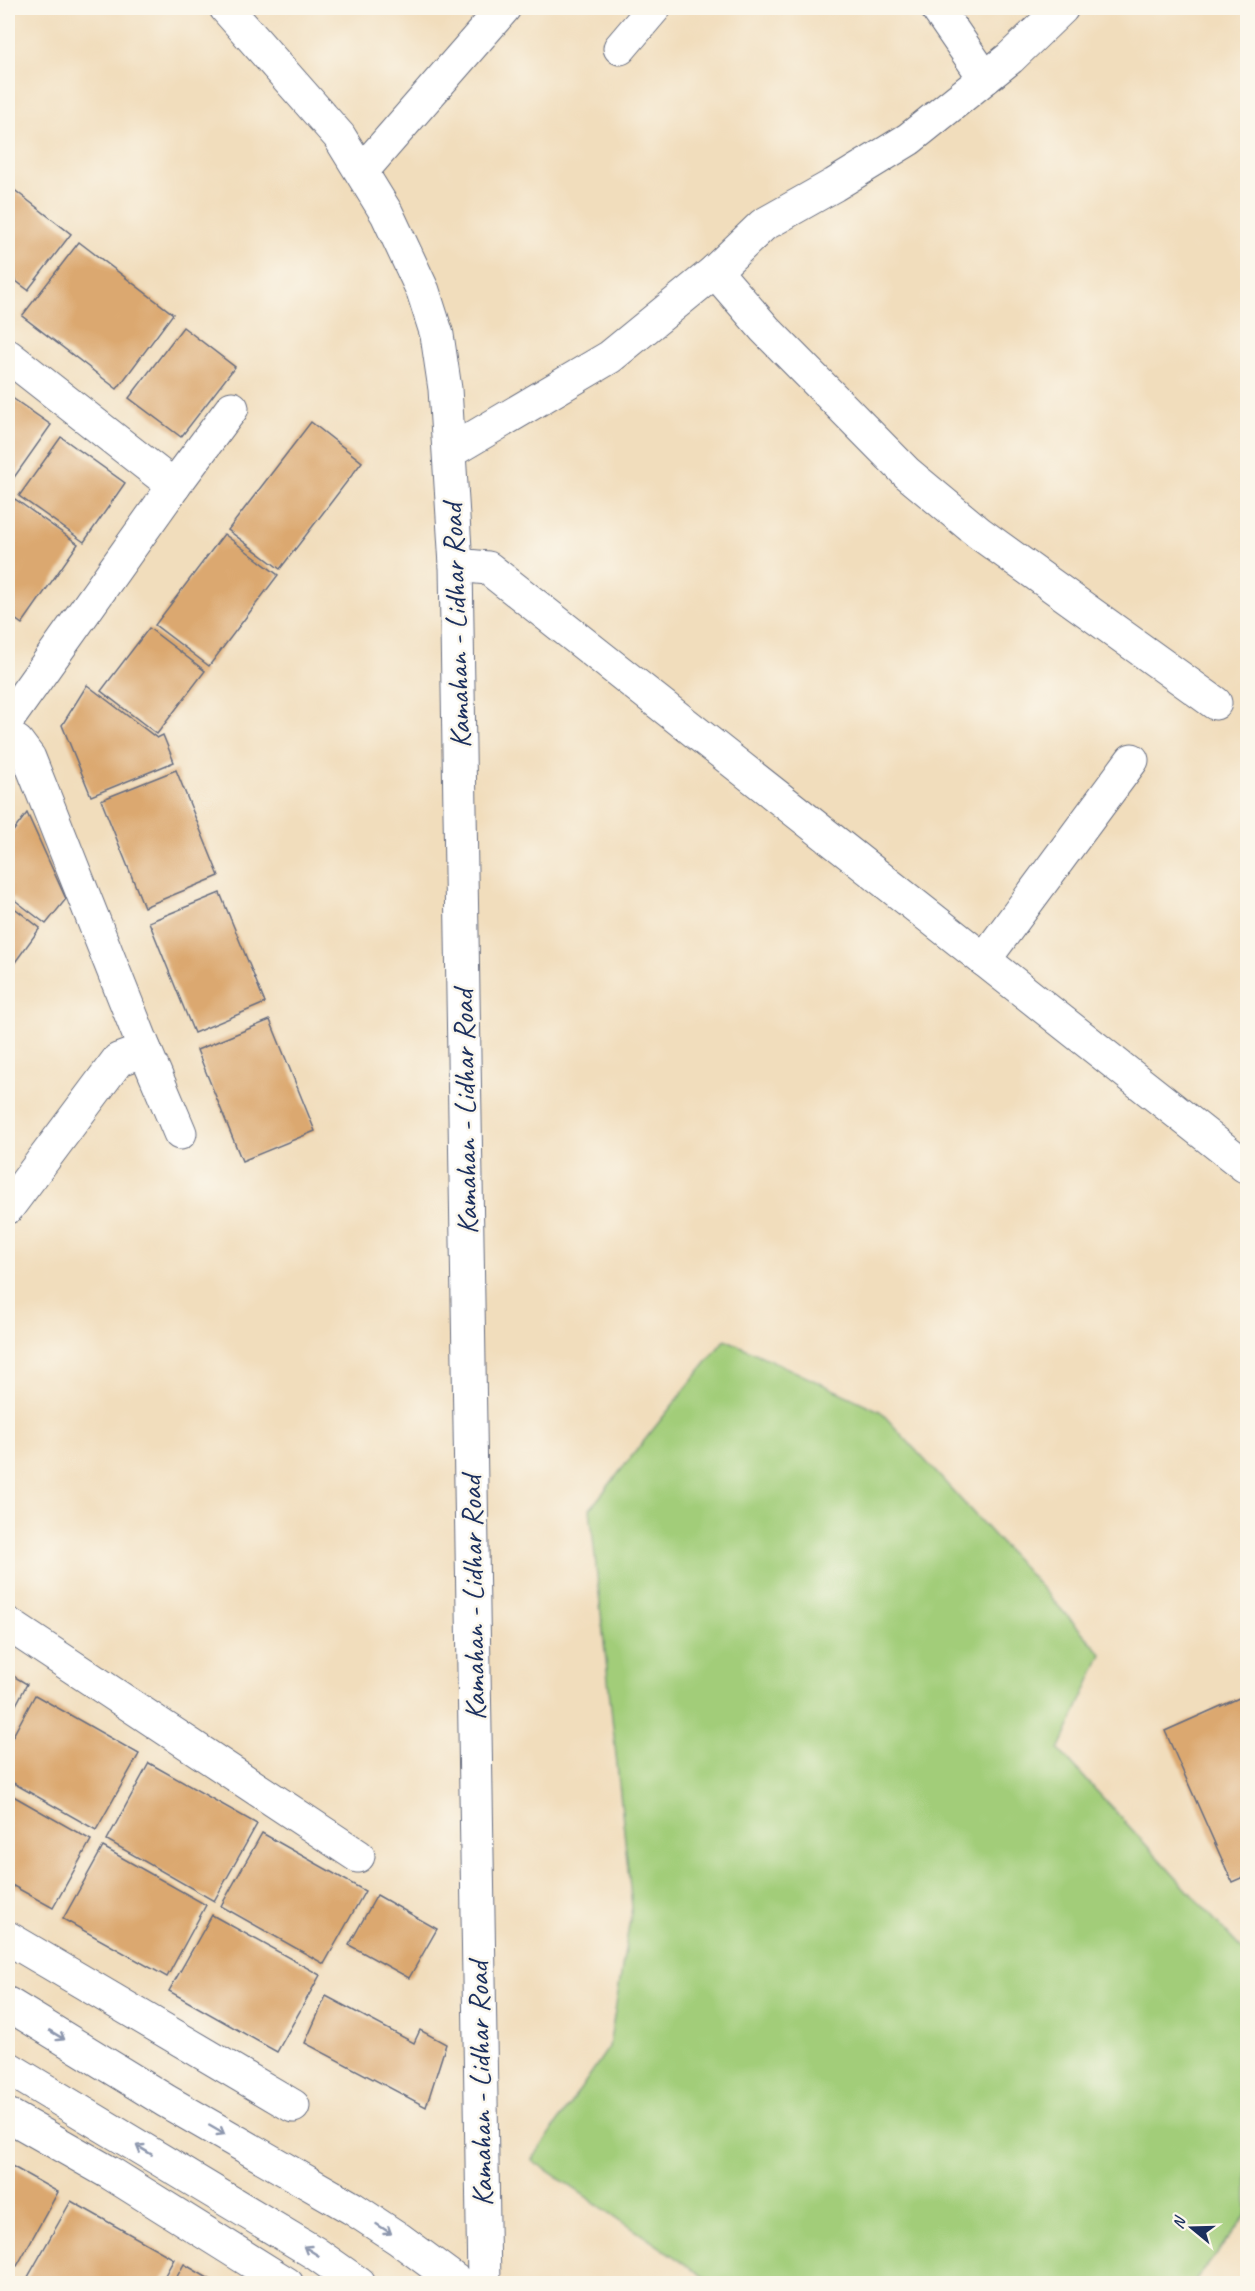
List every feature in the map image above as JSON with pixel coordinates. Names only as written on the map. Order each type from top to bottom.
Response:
[{"type":"street","name":"Kamahan - Lidhar Road","points":[[226,8],[339,136],[387,214],[423,291],[437,335],[445,389],[451,451],[456,565],[484,2283]]},
{"type":"street","points":[[362,171],[504,8]]},
{"type":"street","points":[[620,48],[654,8]]},
{"type":"street","points":[[937,8],[985,78]]},
{"type":"street","points":[[451,451],[610,357],[715,271],[763,225],[909,139],[1010,58],[1062,8]]},
{"type":"street","points":[[715,271],[765,329],[907,473],[979,533],[1215,703]]},
{"type":"street","points":[[8,356],[174,486]]},
{"type":"street","points":[[8,719],[232,408]]},
{"type":"street","points":[[456,565],[488,568],[1245,1166]]},
{"type":"street","points":[[8,736],[29,758],[180,1133]]},
{"type":"street","points":[[984,960],[1132,760]]},
{"type":"street","points":[[8,1207],[118,1060],[145,1050]]},
{"type":"street","points":[[8,1624],[358,1856]]},
{"type":"street","points":[[8,1938],[292,2106]]},
{"type":"street","points":[[8,2004],[166,2101],[351,2208],[460,2283]]},
{"type":"street","points":[[8,2068],[315,2253],[359,2283]]},
{"type":"street","points":[[8,2115],[110,2173],[287,2283]]},
{"type":"green space","points":[[725,1339],[880,1411],[1102,1654],[1059,1750],[1247,1955],[1247,2214],[1194,2283],[713,2283],[532,2160],[609,2047],[632,1907],[590,1509]]},
{"type":"building","points":[[8,185],[71,234],[28,290],[8,275]]},
{"type":"building","points":[[79,242],[173,314],[117,389],[22,316]]},
{"type":"building","points":[[183,327],[235,367],[181,437],[129,398]]},
{"type":"building","points":[[8,395],[51,425],[8,486]]},
{"type":"building","points":[[311,422],[362,462],[280,569],[228,530]]},
{"type":"building","points":[[61,437],[125,483],[84,542],[19,496]]},
{"type":"building","points":[[15,499],[78,544],[22,624],[8,614],[8,509]]},
{"type":"building","points":[[224,534],[278,575],[209,666],[155,625]]},
{"type":"building","points":[[149,628],[205,671],[157,734],[101,691]]},
{"type":"building","points":[[87,685],[157,738],[163,735],[174,762],[91,796],[62,725]]},
{"type":"building","points":[[176,770],[219,876],[144,907],[101,800]]},
{"type":"building","points":[[27,813],[66,899],[46,924],[8,895],[8,838]]},
{"type":"building","points":[[220,893],[265,1003],[194,1033],[149,922]]},
{"type":"building","points":[[8,903],[40,928],[8,972]]},
{"type":"building","points":[[270,1020],[315,1131],[242,1161],[197,1050]]},
{"type":"building","points":[[8,1673],[27,1684],[8,1720]]},
{"type":"building","points":[[1248,1694],[1248,1875],[1232,1882],[1165,1731]]},
{"type":"building","points":[[35,1695],[139,1754],[96,1830],[8,1780],[8,1745]]},
{"type":"building","points":[[149,1763],[257,1824],[214,1901],[107,1840]]},
{"type":"building","points":[[8,1793],[91,1840],[53,1908],[8,1883]]},
{"type":"building","points":[[262,1833],[365,1891],[324,1964],[221,1906]]},
{"type":"building","points":[[103,1847],[206,1905],[167,1977],[63,1919]]},
{"type":"building","points":[[377,1895],[437,1929],[409,1978],[349,1945]]},
{"type":"building","points":[[212,1915],[320,1975],[277,2052],[169,1991]]},
{"type":"building","points":[[326,1996],[414,2043],[420,2030],[446,2044],[426,2107],[305,2043]]},
{"type":"building","points":[[8,2164],[58,2192],[17,2266],[8,2261]]},
{"type":"building","points":[[71,2201],[174,2259],[160,2284],[40,2284],[28,2277]]},
{"type":"building","points":[[184,2264],[218,2284],[173,2284]]}]
